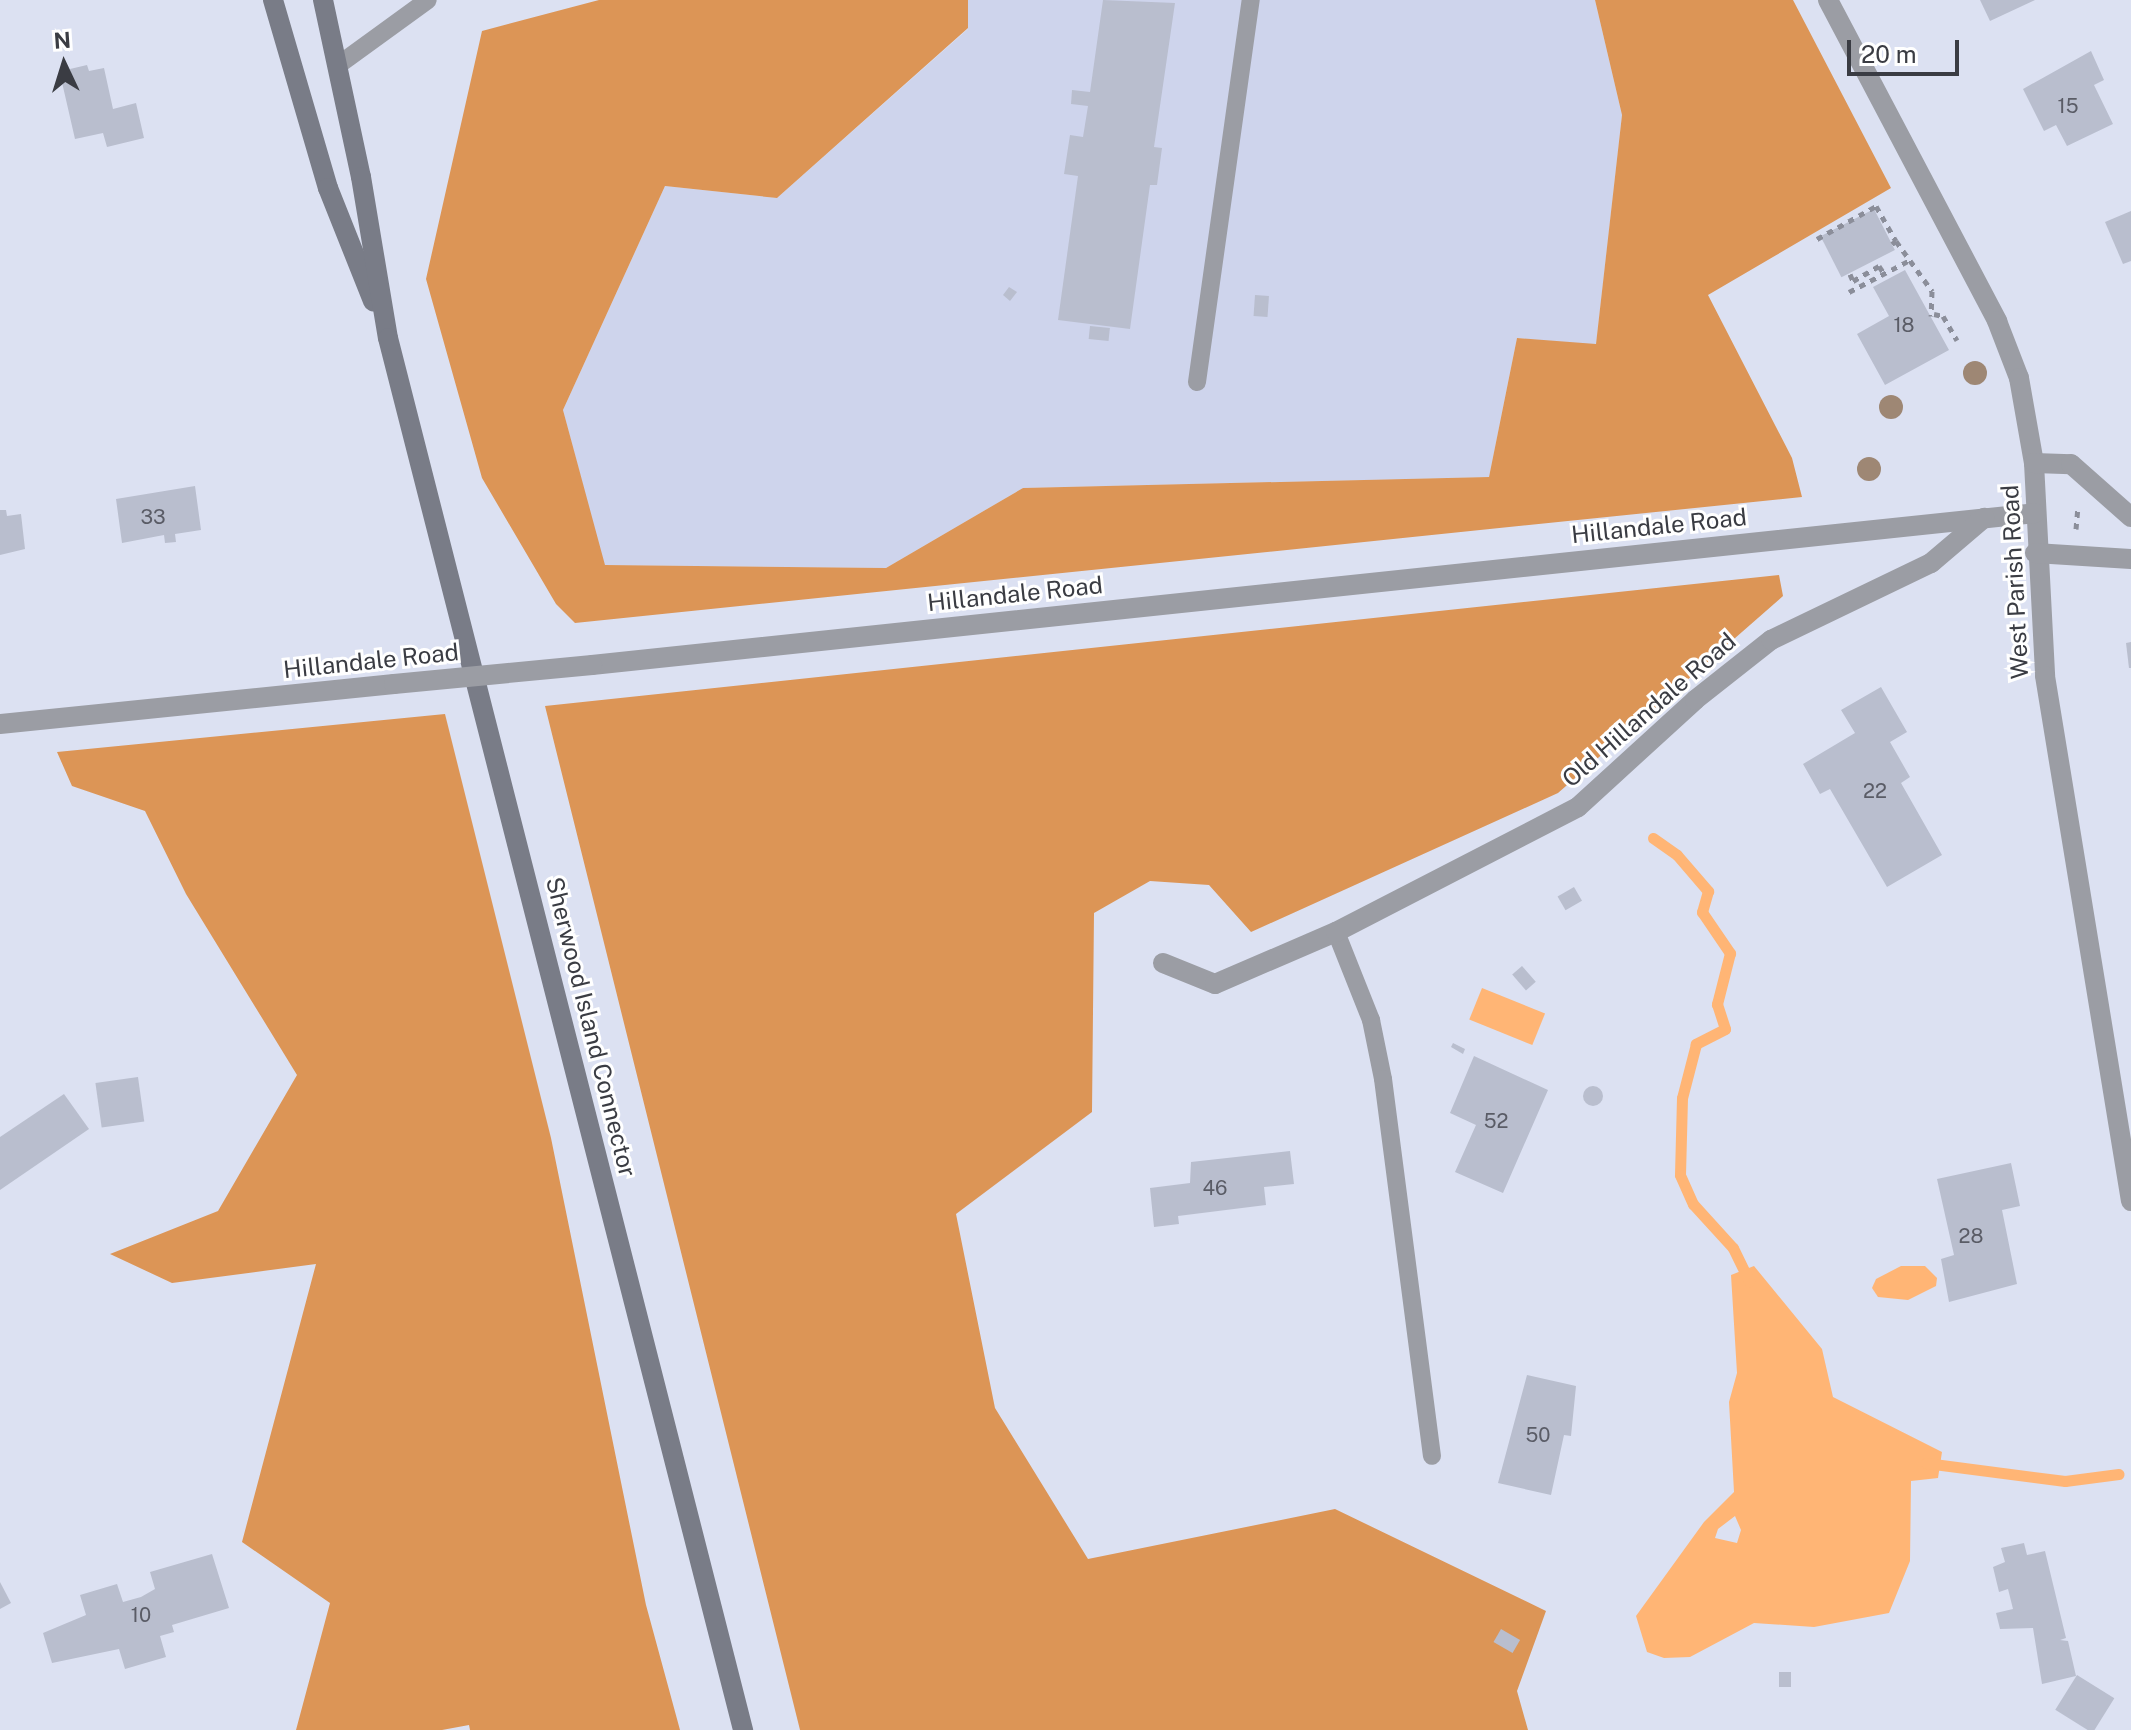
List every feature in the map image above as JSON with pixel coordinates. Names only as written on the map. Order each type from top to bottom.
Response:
[{"type":"main road","name":"Sherwood Island Connector","points":[[273,0],[328,188],[388,338]]},
{"type":"main road","name":"Sherwood Island Connector","points":[[323,0],[388,338],[743,1730]]},
{"type":"street","name":"West Parish Road","points":[[1828,0],[1997,321],[2019,378],[2034,463],[2035,553],[2045,676],[2131,1201]]},
{"type":"street","points":[[2034,463],[2071,464],[2131,517]]},
{"type":"street","name":"Hillandale Road","points":[[0,724],[2035,513]]},
{"type":"street","name":"Old Hillandale Road","points":[[1163,963],[1215,984],[1336,932],[1578,807],[1695,700],[1771,640],[1931,563],[1984,518]]},
{"type":"street","points":[[2035,553],[2131,559]]},
{"type":"lane","points":[[337,66],[428,0]]},
{"type":"lane","points":[[1197,382],[1251,0]]},
{"type":"lane","points":[[1336,932],[1371,1020],[1383,1079],[1432,1456]]},
{"type":"path","points":[[1817,239],[1876,206],[1894,242],[1932,291],[1933,315],[1943,316],[1957,340]]},
{"type":"path","points":[[1849,292],[1865,291],[1908,261]]},
{"type":"path","points":[[1850,277],[1853,281],[1879,266],[1885,275]]},
{"type":"path","points":[[2075,556],[2077,470]]},
{"type":"shaded area","points":[[599,0],[968,0],[968,28],[777,198],[665,186],[563,410],[605,565],[886,568],[1023,488],[1489,477],[1517,338],[1596,344],[1622,115],[1595,0],[1793,0],[1891,188],[1708,295],[1792,458],[1802,497],[575,623],[556,604],[482,478],[426,279],[482,31]]},
{"type":"shaded area","points":[[968,0],[1595,0],[1622,115],[1596,345],[1517,338],[1489,477],[1023,488],[886,568],[604,565],[563,410],[665,186],[777,198],[968,29]]},
{"type":"shaded area","points":[[1779,575],[1783,596],[1558,793],[1251,932],[1209,885],[1150,881],[1094,913],[1092,1112],[956,1214],[995,1408],[1088,1559],[1335,1509],[1546,1611],[1517,1691],[1528,1730],[800,1730],[545,706]]},
{"type":"shaded area","points":[[445,714],[551,1138],[646,1605],[680,1730],[470,1730],[469,1725],[442,1730],[296,1730],[330,1603],[242,1542],[316,1264],[172,1283],[110,1254],[218,1211],[297,1075],[186,894],[145,811],[72,786],[57,752]]},
{"type":"shaded area","points":[[1482,988],[1545,1013],[1532,1045],[1469,1020]]},
{"type":"shaded area","points":[[1754,1266],[1822,1349],[1833,1397],[1942,1452],[1938,1478],[1911,1481],[1910,1561],[1889,1613],[1814,1627],[1754,1623],[1690,1657],[1664,1658],[1647,1652],[1636,1616],[1704,1522],[1734,1492],[1729,1402],[1737,1373],[1731,1275]],"holes":[[[1735,1516],[1741,1530],[1737,1543],[1715,1538],[1718,1529]]]},
{"type":"shaded area","points":[[1901,1266],[1925,1266],[1937,1278],[1936,1286],[1908,1300],[1878,1297],[1872,1288],[1876,1279]]},
{"type":"building","points":[[1103,0],[1175,3],[1154,147],[1162,148],[1157,185],[1150,185],[1130,329],[1058,320],[1078,176],[1064,174],[1070,135],[1083,137],[1088,106],[1071,104],[1072,90],[1090,92]]},
{"type":"building","points":[[1980,0],[2035,0],[1990,21]]},
{"type":"building","points":[[2091,51],[2104,80],[2094,85],[2113,124],[2067,146],[2056,125],[2044,131],[2023,89]]},
{"type":"building","points":[[87,65],[89,71],[104,68],[113,109],[136,103],[144,138],[107,147],[103,133],[75,139],[61,78],[71,76],[70,69]]},
{"type":"building","points":[[1874,209],[1895,250],[1841,277],[1821,236]]},
{"type":"building","points":[[2131,211],[2131,261],[2123,264],[2105,222]]},
{"type":"building","points":[[1905,270],[1949,350],[1885,385],[1857,334],[1889,316],[1873,287]]},
{"type":"building","points":[[1009,287],[1017,292],[1010,301],[1003,295]]},
{"type":"building","points":[[1255,295],[1269,296],[1268,317],[1254,316]]},
{"type":"building","points":[[1090,326],[1110,328],[1109,341],[1089,339]]},
{"type":"building","points":[[195,486],[201,530],[175,534],[176,542],[165,543],[164,535],[122,543],[116,499]]},
{"type":"building","points":[[0,510],[6,510],[7,516],[21,514],[25,549],[0,555]]},
{"type":"building","points":[[2131,642],[2131,668],[2129,668],[2126,643]]},
{"type":"building","points":[[1881,687],[1907,732],[1890,742],[1910,777],[1901,783],[1942,855],[1887,887],[1830,789],[1820,794],[1803,764],[1855,733],[1841,710]]},
{"type":"building","points":[[1574,887],[1582,901],[1566,910],[1558,896]]},
{"type":"building","points":[[1522,966],[1536,982],[1526,990],[1512,975]]},
{"type":"building","points":[[1453,1043],[1465,1049],[1463,1054],[1451,1047]]},
{"type":"building","points":[[1474,1056],[1548,1090],[1503,1193],[1455,1172],[1476,1125],[1450,1113]]},
{"type":"building","points":[[138,1077],[144,1122],[102,1128],[95,1083]]},
{"type":"building","points":[[1593,1086],[1600,1089],[1603,1096],[1600,1103],[1593,1106],[1586,1103],[1583,1096],[1586,1089]]},
{"type":"building","points":[[64,1094],[89,1129],[0,1190],[0,1137]]},
{"type":"building","points":[[1290,1151],[1294,1184],[1264,1187],[1266,1205],[1178,1216],[1179,1224],[1154,1227],[1150,1188],[1190,1183],[1191,1162]]},
{"type":"building","points":[[2011,1163],[2020,1206],[2002,1210],[2017,1284],[1949,1302],[1941,1259],[1954,1255],[1937,1179]]},
{"type":"building","points":[[1527,1375],[1576,1386],[1571,1436],[1564,1435],[1551,1495],[1498,1483]]},
{"type":"building","points":[[2024,1543],[2027,1555],[2045,1551],[2066,1638],[2060,1640],[2068,1641],[2076,1676],[2042,1684],[2033,1628],[2000,1629],[1996,1613],[2013,1609],[2008,1589],[1999,1592],[1993,1567],[2005,1562],[2001,1548]]},
{"type":"building","points":[[212,1554],[229,1608],[172,1625],[174,1632],[160,1636],[166,1657],[125,1669],[119,1649],[52,1663],[43,1633],[86,1615],[80,1595],[117,1584],[123,1602],[141,1597],[155,1589],[150,1572]]},
{"type":"building","points":[[0,1582],[11,1603],[0,1609]]},
{"type":"building","points":[[1501,1629],[1520,1640],[1513,1653],[1494,1642]]},
{"type":"building","points":[[1779,1672],[1791,1672],[1791,1687],[1779,1687]]},
{"type":"building","points":[[2077,1675],[2114,1698],[2095,1730],[2088,1730],[2055,1710]]},
{"type":"waterway","points":[[1653,838],[1677,855],[1708,891],[1702,912],[1730,953],[1717,1004],[1725,1029],[1696,1044],[1682,1098],[1680,1175],[1693,1204],[1733,1248],[1749,1281]]},
{"type":"waterway","points":[[1926,1463],[2065,1481],[2119,1474]]}]
